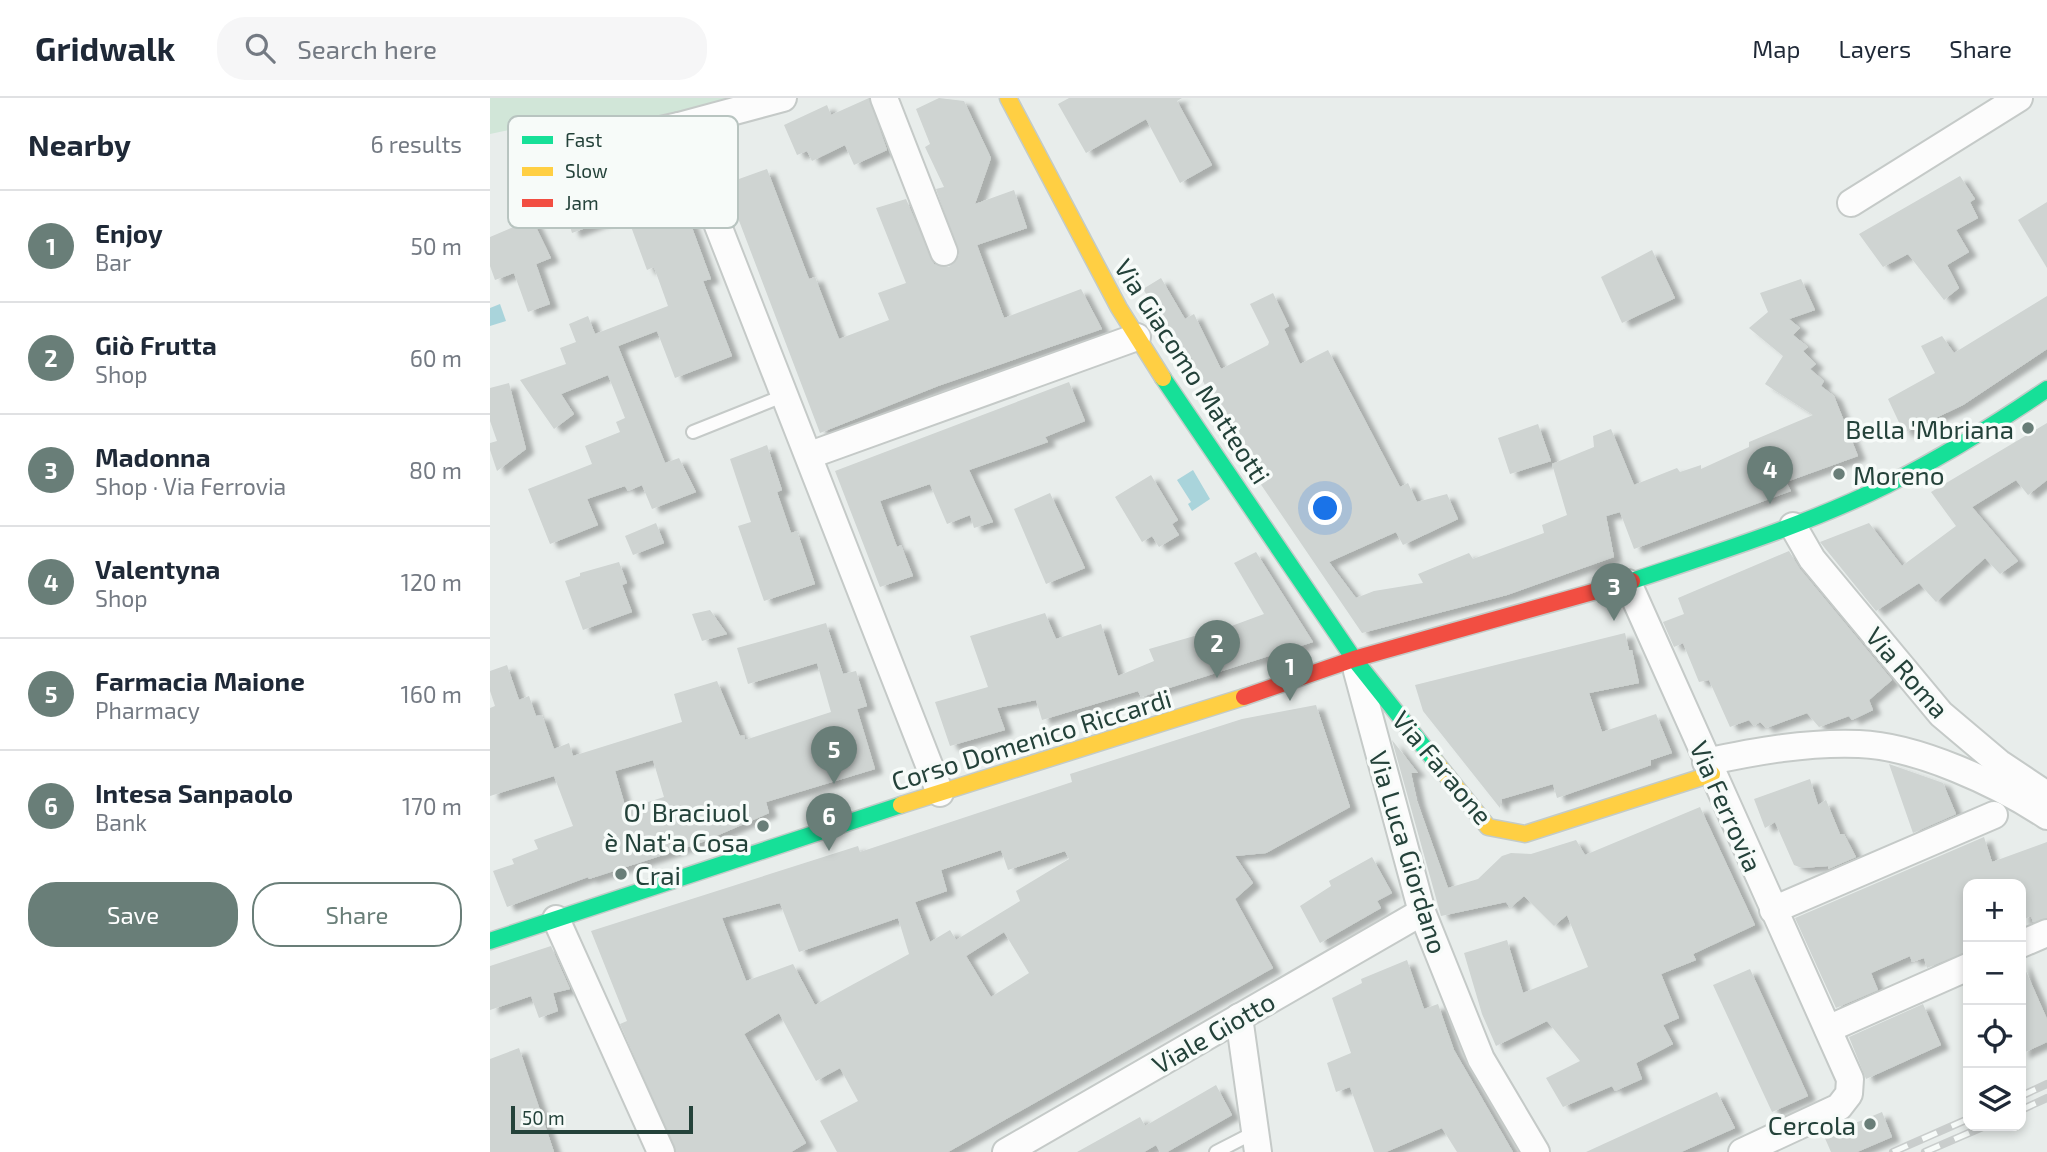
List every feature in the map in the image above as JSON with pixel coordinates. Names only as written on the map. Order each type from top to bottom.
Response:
[{"type":"main road","name":"Via Giacomo Matteotti","points":[[1008,98],[1065,209],[1138,337],[1354,659]]},
{"type":"main road","name":"Corso Domenico Riccardi","points":[[490,941],[1354,659],[1628,583],[1793,526],[1886,485],[2004,419],[2047,389]]},
{"type":"main road","name":"Via Faraone","points":[[1354,659],[1488,827],[1525,834],[1709,768]]},
{"type":"street","points":[[716,116],[783,98]]},
{"type":"street","points":[[884,98],[944,252]]},
{"type":"street","points":[[1851,203],[2019,98]]},
{"type":"street","points":[[718,228],[783,396],[810,455],[940,793]]},
{"type":"street","points":[[810,455],[1138,337]]},
{"type":"street","name":"Via Roma","points":[[1793,526],[1812,559],[1941,714],[1999,763],[2047,795]]},
{"type":"street","name":"Via Ferrovia","points":[[1628,583],[1850,1079],[1851,1087],[1845,1102],[1742,1152]]},
{"type":"street","name":"Via Luca Giordano","points":[[1354,659],[1422,912],[1481,1059],[1536,1152]]},
{"type":"street","name":"Via Faraone","points":[[1709,768],[1808,745],[1861,744],[1902,752],[1997,785],[2047,816]]},
{"type":"street","points":[[1773,910],[1994,815]]},
{"type":"street","name":"Viale Giotto","points":[[1006,1152],[1422,912]]},
{"type":"street","points":[[556,919],[661,1152]]},
{"type":"street","points":[[2026,942],[2047,933]]},
{"type":"street","points":[[1828,1030],[1963,969]]},
{"type":"street","points":[[1239,1017],[1257,1142]]},
{"type":"lane","points":[[693,432],[783,396]]},
{"type":"lane","points":[[1216,1152],[1257,1142]]},
{"type":"green space","points":[[490,98],[736,98],[663,116],[508,116],[508,130],[490,134]]},
{"type":"water","points":[[500,304],[506,321],[490,326],[490,308]]},
{"type":"water","points":[[1193,470],[1210,499],[1192,511],[1188,504],[1191,502],[1177,480]]},
{"type":"building","points":[[869,98],[887,150],[854,165],[845,145],[812,161],[807,151],[797,155],[784,125],[827,105],[831,115]]},
{"type":"building","points":[[939,98],[964,101],[991,158],[975,204],[1014,190],[1027,228],[977,245],[1004,318],[1081,289],[1102,329],[938,386],[820,433],[738,218],[738,179],[767,169],[809,279],[815,277],[839,339],[889,320],[878,293],[906,283],[876,208],[906,199],[934,264],[949,267],[959,255],[936,189],[944,187],[925,147],[930,144],[916,109]]},
{"type":"building","points":[[1069,98],[1182,98],[1177,101],[1212,165],[1180,183],[1146,119],[1086,153],[1058,104]]},
{"type":"building","points":[[1960,176],[1975,199],[1970,202],[1978,218],[1956,230],[1969,252],[1947,265],[1959,288],[1944,300],[1908,254],[1883,267],[1859,234]]},
{"type":"building","points":[[2047,202],[2047,268],[2018,220]]},
{"type":"building","points":[[511,228],[536,228],[551,258],[536,264],[550,304],[528,312],[514,273],[495,280],[490,266],[490,237]]},
{"type":"building","points":[[570,228],[586,228],[572,233]]},
{"type":"building","points":[[632,228],[692,228],[711,279],[703,281],[732,356],[675,378],[657,331],[618,346],[665,463],[679,458],[696,492],[652,509],[642,485],[628,491],[625,486],[587,499],[598,525],[550,544],[528,489],[592,464],[585,446],[620,432],[616,422],[625,418],[608,375],[561,394],[574,414],[554,429],[520,380],[566,364],[560,348],[576,342],[569,324],[588,316],[595,334],[668,306],[654,267],[647,270]]},
{"type":"building","points":[[1652,250],[1675,298],[1622,323],[1601,277]]},
{"type":"building","points":[[1161,278],[1185,319],[1194,314],[1221,369],[1268,345],[1269,342],[1250,304],[1273,293],[1289,326],[1284,329],[1300,364],[1328,350],[1400,487],[1408,483],[1417,502],[1447,494],[1458,519],[1403,545],[1396,532],[1329,562],[1356,598],[1374,591],[1423,583],[1418,574],[1469,553],[1473,559],[1544,533],[1542,525],[1567,515],[1552,464],[1594,447],[1593,436],[1611,429],[1634,485],[1677,468],[1680,472],[1701,465],[1701,469],[1749,447],[1749,442],[1813,415],[1765,384],[1783,356],[1749,328],[1768,312],[1760,293],[1801,279],[1815,310],[1789,319],[1800,328],[1793,335],[1808,347],[1803,351],[1816,364],[1810,369],[1824,381],[1821,386],[1834,396],[1858,456],[1786,482],[1791,491],[1634,549],[1620,512],[1606,516],[1614,557],[1507,595],[1362,633],[1232,442],[1192,358],[1180,366],[1167,346],[1177,341],[1143,289]]},
{"type":"building","points":[[2047,296],[2047,349],[1963,405],[1904,433],[1888,399],[1935,373],[1921,346],[1942,336],[1954,353]]},
{"type":"building","points":[[1069,382],[1085,421],[1045,437],[1048,442],[969,470],[993,522],[974,528],[970,515],[947,524],[930,484],[880,501],[897,547],[901,545],[913,576],[880,587],[835,471]]},
{"type":"building","points":[[509,383],[526,449],[497,471],[490,450],[490,443],[497,441],[490,421],[490,388]]},
{"type":"building","points":[[2047,423],[2047,480],[2028,495],[2016,480],[1972,507],[2018,561],[2000,574],[1985,558],[1936,602],[1919,583],[1876,611],[1820,542],[1869,523],[1902,566],[1956,526],[1931,492]]},
{"type":"building","points":[[1538,424],[1551,461],[1510,474],[1498,438]]},
{"type":"building","points":[[767,445],[782,490],[777,492],[791,533],[797,531],[815,584],[764,601],[738,526],[751,522],[730,459]]},
{"type":"building","points":[[1151,475],[1178,520],[1172,524],[1179,535],[1159,547],[1152,536],[1142,542],[1115,497]]},
{"type":"building","points":[[1050,493],[1085,568],[1046,584],[1014,509]]},
{"type":"building","points":[[656,523],[664,543],[633,555],[625,536]]},
{"type":"building","points":[[1789,551],[1800,569],[1892,680],[1869,700],[1873,710],[1852,720],[1849,716],[1819,727],[1807,713],[1766,728],[1760,722],[1754,726],[1749,720],[1730,727],[1709,680],[1699,682],[1683,643],[1674,647],[1663,622],[1684,614],[1678,598]]},
{"type":"building","points":[[1256,552],[1313,642],[1141,697],[1138,691],[1042,720],[1036,700],[997,708],[1005,730],[950,746],[935,702],[988,687],[970,636],[1045,613],[1056,639],[1101,624],[1118,676],[1154,661],[1149,649],[1198,635],[1199,638],[1264,614],[1234,563]]},
{"type":"building","points":[[619,562],[627,583],[622,585],[632,612],[583,630],[565,581],[580,576],[580,573]]},
{"type":"building","points":[[710,610],[727,634],[702,641],[692,614]]},
{"type":"building","points":[[826,623],[843,674],[856,671],[867,706],[857,709],[875,769],[766,802],[769,813],[700,843],[589,879],[588,877],[507,907],[493,871],[514,864],[512,859],[538,849],[534,840],[573,826],[554,776],[490,796],[490,708],[495,706],[490,691],[490,671],[507,665],[519,700],[529,696],[536,716],[542,715],[554,749],[569,743],[573,756],[682,722],[674,694],[717,681],[740,736],[744,735],[745,740],[831,712],[817,663],[748,684],[737,648]],"holes":[[[653,760],[664,797],[626,809],[615,771]]]},
{"type":"building","points":[[1625,633],[1629,650],[1632,650],[1639,683],[1589,693],[1602,732],[1656,714],[1672,753],[1651,760],[1651,765],[1557,798],[1553,784],[1502,799],[1500,808],[1423,711],[1415,685]]},
{"type":"building","points":[[1316,705],[1350,807],[1266,853],[1235,856],[1253,883],[1235,899],[1273,968],[948,1152],[837,1152],[820,1121],[858,1101],[840,1068],[816,1081],[779,1013],[744,1034],[806,1143],[791,1152],[676,1152],[620,1024],[627,1021],[591,931],[858,846],[860,852],[1072,782],[1070,774],[1242,719]],"holes":[[[1001,850],[1008,870],[1065,851],[1069,859],[1016,891],[1020,901],[956,940],[950,930],[930,942],[915,902],[947,891],[941,870]],[[780,903],[799,952],[898,918],[909,954],[815,1005],[793,964],[746,981],[722,918]],[[1004,932],[1029,973],[991,997],[966,956]]]},
{"type":"building","points":[[1392,740],[1418,773],[1411,773],[1417,801],[1448,888],[1478,879],[1502,856],[1511,853],[1531,854],[1576,840],[1585,855],[1700,807],[1755,925],[1693,954],[1696,960],[1661,974],[1679,1018],[1663,1025],[1673,1044],[1636,1063],[1642,1079],[1615,1091],[1612,1086],[1563,1107],[1546,1078],[1580,1061],[1547,1021],[1496,1046],[1482,1014],[1464,953],[1507,940],[1523,993],[1588,967],[1567,915],[1554,926],[1524,896],[1510,908],[1506,902],[1441,916]]},
{"type":"building","points":[[1889,764],[1943,783],[1956,814],[1913,833]]},
{"type":"building","points":[[1810,779],[1818,805],[1826,800],[1840,834],[1844,834],[1856,857],[1828,869],[1828,866],[1802,868],[1794,865],[1775,822],[1765,828],[1754,799]]},
{"type":"building","points":[[1984,837],[1992,862],[2047,842],[2047,918],[2033,922],[2031,916],[2026,918],[2026,879],[1963,879],[1963,953],[1927,968],[1924,958],[1912,962],[1910,956],[1871,973],[1878,990],[1836,1008],[1795,918]]},
{"type":"building","points":[[1372,857],[1392,893],[1377,901],[1381,908],[1320,943],[1300,906],[1331,886],[1329,881]]},
{"type":"building","points":[[551,946],[570,989],[553,993],[558,1011],[539,1018],[531,996],[490,1010],[490,966]]},
{"type":"building","points":[[1407,960],[1424,1009],[1438,1004],[1454,1050],[1513,1152],[1457,1152],[1442,1128],[1386,1152],[1374,1152],[1350,1087],[1336,1092],[1327,1063],[1351,1053],[1332,998],[1362,983],[1361,979]]},
{"type":"building","points":[[1750,969],[1808,1096],[1772,1112],[1713,985]]},
{"type":"building","points":[[2026,971],[2047,1019],[2047,1042],[2026,1052]]},
{"type":"building","points":[[1923,1004],[1941,1045],[1866,1079],[1849,1037]]},
{"type":"building","points":[[519,1048],[554,1152],[490,1152],[490,1059]]},
{"type":"building","points":[[1216,1085],[1232,1115],[1167,1152],[1160,1152],[1156,1145],[1144,1152],[1077,1152],[1140,1117],[1145,1126]]},
{"type":"building","points":[[1717,1092],[1735,1128],[1681,1152],[1586,1152]]},
{"type":"building","name":"Cercola","points":[[1882,1112],[1892,1137],[1857,1152],[1831,1152],[1824,1136]]},
{"type":"railway","points":[[2026,1094],[2047,1084]]},
{"type":"railway","points":[[2026,1108],[2047,1098]]},
{"type":"railway","points":[[1893,1152],[1963,1121]]},
{"type":"railway","points":[[1925,1152],[1973,1131]]},
{"type":"traffic: fast","points":[[1163,378],[1354,659],[1435,761]]},
{"type":"traffic: fast","points":[[1632,581],[1825,513],[1887,485],[1948,452],[2047,389]]},
{"type":"traffic: fast","points":[[490,941],[901,805]]},
{"type":"traffic: slow","points":[[1008,98],[1119,308],[1163,378]]},
{"type":"traffic: slow","points":[[901,805],[1244,697]]},
{"type":"traffic: slow","points":[[1435,761],[1488,827],[1525,834],[1712,774]]},
{"type":"traffic: jam","points":[[1244,697],[1354,659],[1632,581]]},
{"type":"place","name":"Bella 'Mbriana","points":[[2028,428]]},
{"type":"place","name":"Moreno","points":[[1839,474]]},
{"type":"place","name":"Valentyna","points":[[1770,504]]},
{"type":"place","name":"Madonna","points":[[1614,621]]},
{"type":"place","name":"Giò Frutta","points":[[1217,678]]},
{"type":"place","name":"Enjoy","points":[[1290,701]]},
{"type":"place","name":"Farmacia Maione","points":[[834,784]]},
{"type":"place","name":"O' Braciuol è Nat'a Cosa","points":[[763,826]]},
{"type":"place","name":"Intesa Sanpaolo","points":[[829,851]]},
{"type":"place","name":"Crai","points":[[621,874]]},
{"type":"place","name":"Cercola","points":[[1870,1124]]}]
